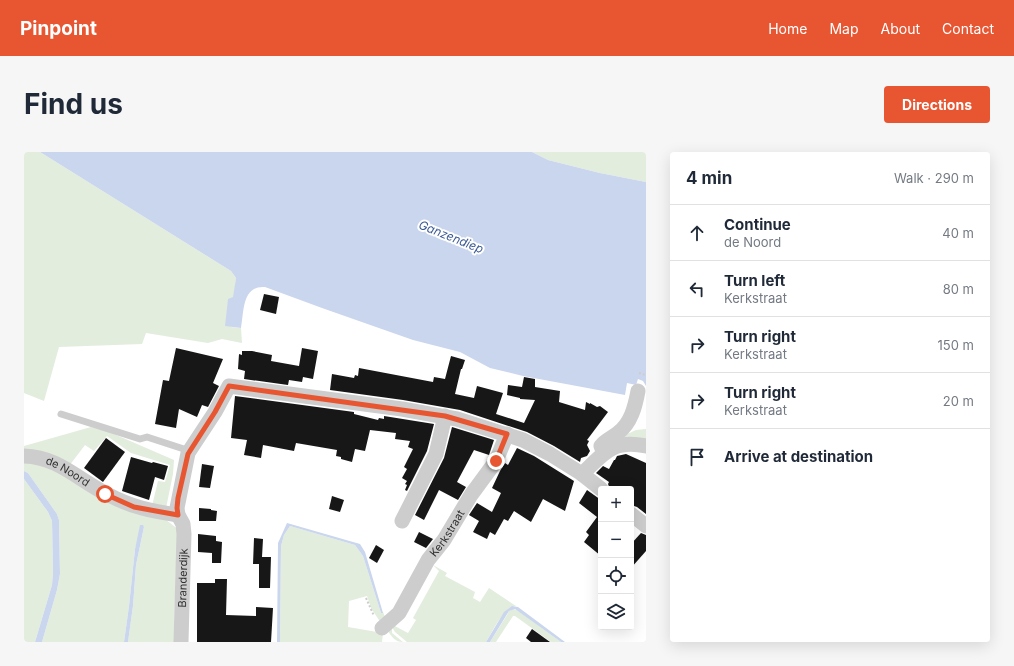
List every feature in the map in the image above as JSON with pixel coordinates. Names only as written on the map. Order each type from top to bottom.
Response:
[{"type":"street","points":[[178,515],[178,498],[190,450],[215,412],[229,386],[445,416],[523,440],[550,454],[582,474],[598,487]]},
{"type":"street","points":[[604,453],[601,446],[625,426],[635,405],[638,392]]},
{"type":"street","points":[[402,521],[436,454],[445,416]]},
{"type":"street","name":"Kerkstraat","points":[[382,628],[399,613],[428,560],[444,540],[471,495],[496,461],[507,434]]},
{"type":"street","points":[[582,474],[604,453],[614,447],[624,444],[646,446]]},
{"type":"street","name":"de Noord","points":[[24,456],[37,456],[49,460],[105,494],[134,507],[178,515]]},
{"type":"street","name":"Branderdijk","points":[[178,515],[183,524],[184,534],[181,642]]},
{"type":"street","points":[[634,516],[646,526]]},
{"type":"lane","points":[[61,414],[140,439],[147,437],[190,450]]},
{"type":"path","points":[[639,373],[646,375]]},
{"type":"green space","points":[[24,152],[40,152],[231,271],[236,278],[231,327],[241,328],[242,343],[222,339],[208,343],[146,333],[142,344],[59,347],[44,401],[24,393]]},
{"type":"green space","points":[[532,152],[646,152],[646,182],[600,173],[548,160]]},
{"type":"green space","points":[[91,427],[107,431],[174,460],[173,474],[166,508],[152,506],[158,481],[165,482],[170,465],[131,453],[107,436],[94,451],[85,445],[69,466],[24,452],[24,446]]},
{"type":"green space","points":[[646,429],[646,440],[627,439],[623,436],[636,430]]},
{"type":"green space","points":[[24,459],[31,459],[165,519],[179,530],[180,545],[176,568],[174,625],[178,629],[178,642],[128,642],[133,606],[136,565],[144,527],[142,525],[135,549],[124,642],[42,642],[60,574],[59,520],[57,514],[28,473],[24,471]]},
{"type":"green space","points":[[24,479],[48,512],[52,521],[52,585],[35,642],[24,642]]},
{"type":"green space","points":[[290,526],[355,545],[363,556],[381,613],[383,612],[386,619],[381,623],[371,608],[367,596],[349,601],[348,627],[383,633],[382,642],[280,642],[281,546],[284,535]]},
{"type":"green space","points":[[433,565],[447,573],[445,576],[475,592],[473,598],[480,602],[489,588],[516,606],[507,610],[486,642],[407,642],[395,632],[392,627],[392,633],[403,642],[400,642],[394,639],[389,633],[388,631],[391,624],[408,633],[416,620],[413,618],[439,571]]},
{"type":"green space","points":[[513,609],[517,610],[561,642],[551,642],[513,616],[496,642],[490,642],[509,611]]},
{"type":"water","name":"Ganzendiep","points":[[40,152],[532,152],[548,160],[600,173],[646,182],[646,386],[643,381],[638,379],[636,385],[627,383],[625,395],[523,376],[490,368],[460,352],[413,340],[265,287],[252,290],[248,295],[244,307],[241,328],[225,326],[228,299],[233,297],[236,278],[231,271]]},
{"type":"water","points":[[24,471],[28,473],[57,514],[59,520],[60,574],[42,642],[35,642],[52,585],[52,521],[48,512],[24,479]]},
{"type":"water","points":[[287,523],[360,544],[365,552],[383,613],[381,613],[363,556],[355,545],[290,526],[284,535],[281,546],[280,642],[277,642],[278,543]]},
{"type":"water","points":[[140,525],[143,525],[144,527],[136,565],[133,606],[128,642],[124,642],[135,549]]},
{"type":"water","points":[[512,606],[518,607],[565,642],[561,642],[515,609],[509,611],[490,642],[486,642],[504,612]]},
{"type":"building","points":[[264,294],[279,297],[276,314],[260,310]]},
{"type":"building","points":[[176,348],[223,359],[213,383],[219,386],[208,407],[202,405],[197,417],[179,409],[176,428],[155,424],[163,380],[169,381]]},
{"type":"building","points":[[302,348],[318,351],[313,379],[303,377],[302,382],[289,380],[288,385],[244,379],[245,371],[238,369],[239,354],[242,355],[242,351],[252,351],[272,355],[271,361],[299,366]]},
{"type":"building","points":[[451,356],[465,360],[461,369],[455,394],[474,398],[477,386],[503,393],[496,414],[524,423],[535,400],[520,399],[507,395],[508,385],[522,387],[524,377],[535,379],[535,387],[560,391],[559,402],[585,410],[586,402],[597,407],[600,406],[608,412],[587,440],[589,441],[587,445],[590,451],[587,456],[581,458],[580,462],[527,432],[460,410],[403,400],[330,390],[332,374],[354,378],[355,375],[358,376],[359,368],[433,382],[434,377],[445,379]]},
{"type":"building","points":[[235,396],[354,412],[354,414],[378,420],[379,418],[384,419],[384,416],[434,424],[427,451],[407,491],[405,490],[407,485],[405,484],[407,481],[402,478],[407,469],[404,467],[413,449],[408,447],[410,441],[395,439],[396,433],[370,430],[365,451],[355,449],[352,462],[336,456],[337,450],[296,443],[294,451],[263,445],[261,458],[244,455],[247,440],[231,438]]},
{"type":"building","points":[[452,427],[494,440],[489,455],[474,450],[457,482],[466,487],[458,500],[439,490],[424,520],[415,515],[444,458]]},
{"type":"building","points":[[106,438],[125,452],[103,482],[84,468]]},
{"type":"building","points":[[517,448],[534,456],[574,481],[565,511],[543,499],[531,522],[514,511],[508,521],[504,519],[495,535],[490,532],[487,539],[473,532],[479,521],[469,515],[477,503],[492,512],[501,493],[492,488],[505,463],[508,465]]},
{"type":"building","points":[[626,454],[646,463],[646,514],[634,506],[634,486],[609,486],[609,482],[596,473],[603,466],[609,469],[617,456]]},
{"type":"building","points":[[131,457],[168,466],[164,480],[155,477],[149,500],[122,491]]},
{"type":"building","points":[[202,464],[214,466],[210,488],[199,487]]},
{"type":"building","points":[[587,490],[598,498],[598,554],[584,542],[589,535],[586,532],[597,517],[579,503]]},
{"type":"building","points":[[332,496],[344,500],[340,512],[329,509]]},
{"type":"building","points":[[199,508],[217,511],[216,521],[199,521]]},
{"type":"building","points":[[419,532],[433,539],[426,548],[414,542]]},
{"type":"building","points":[[641,533],[646,535],[646,551],[634,565],[634,558],[634,541]]},
{"type":"building","points":[[198,534],[216,536],[216,541],[222,542],[221,563],[212,563],[212,553],[198,552]]},
{"type":"building","points":[[254,538],[263,539],[262,557],[271,557],[270,588],[259,588],[259,564],[253,564]]},
{"type":"building","points":[[376,545],[384,550],[377,563],[369,558]]},
{"type":"building","points":[[215,579],[227,579],[226,615],[256,616],[256,607],[273,608],[271,642],[197,642],[197,583],[215,583]]},
{"type":"building","points":[[532,629],[550,642],[531,642],[526,638]]},
{"type":"route","points":[[105,494],[134,507],[178,515],[178,498],[188,454],[215,412],[229,386],[402,409],[457,419],[507,434],[496,461]]}]
